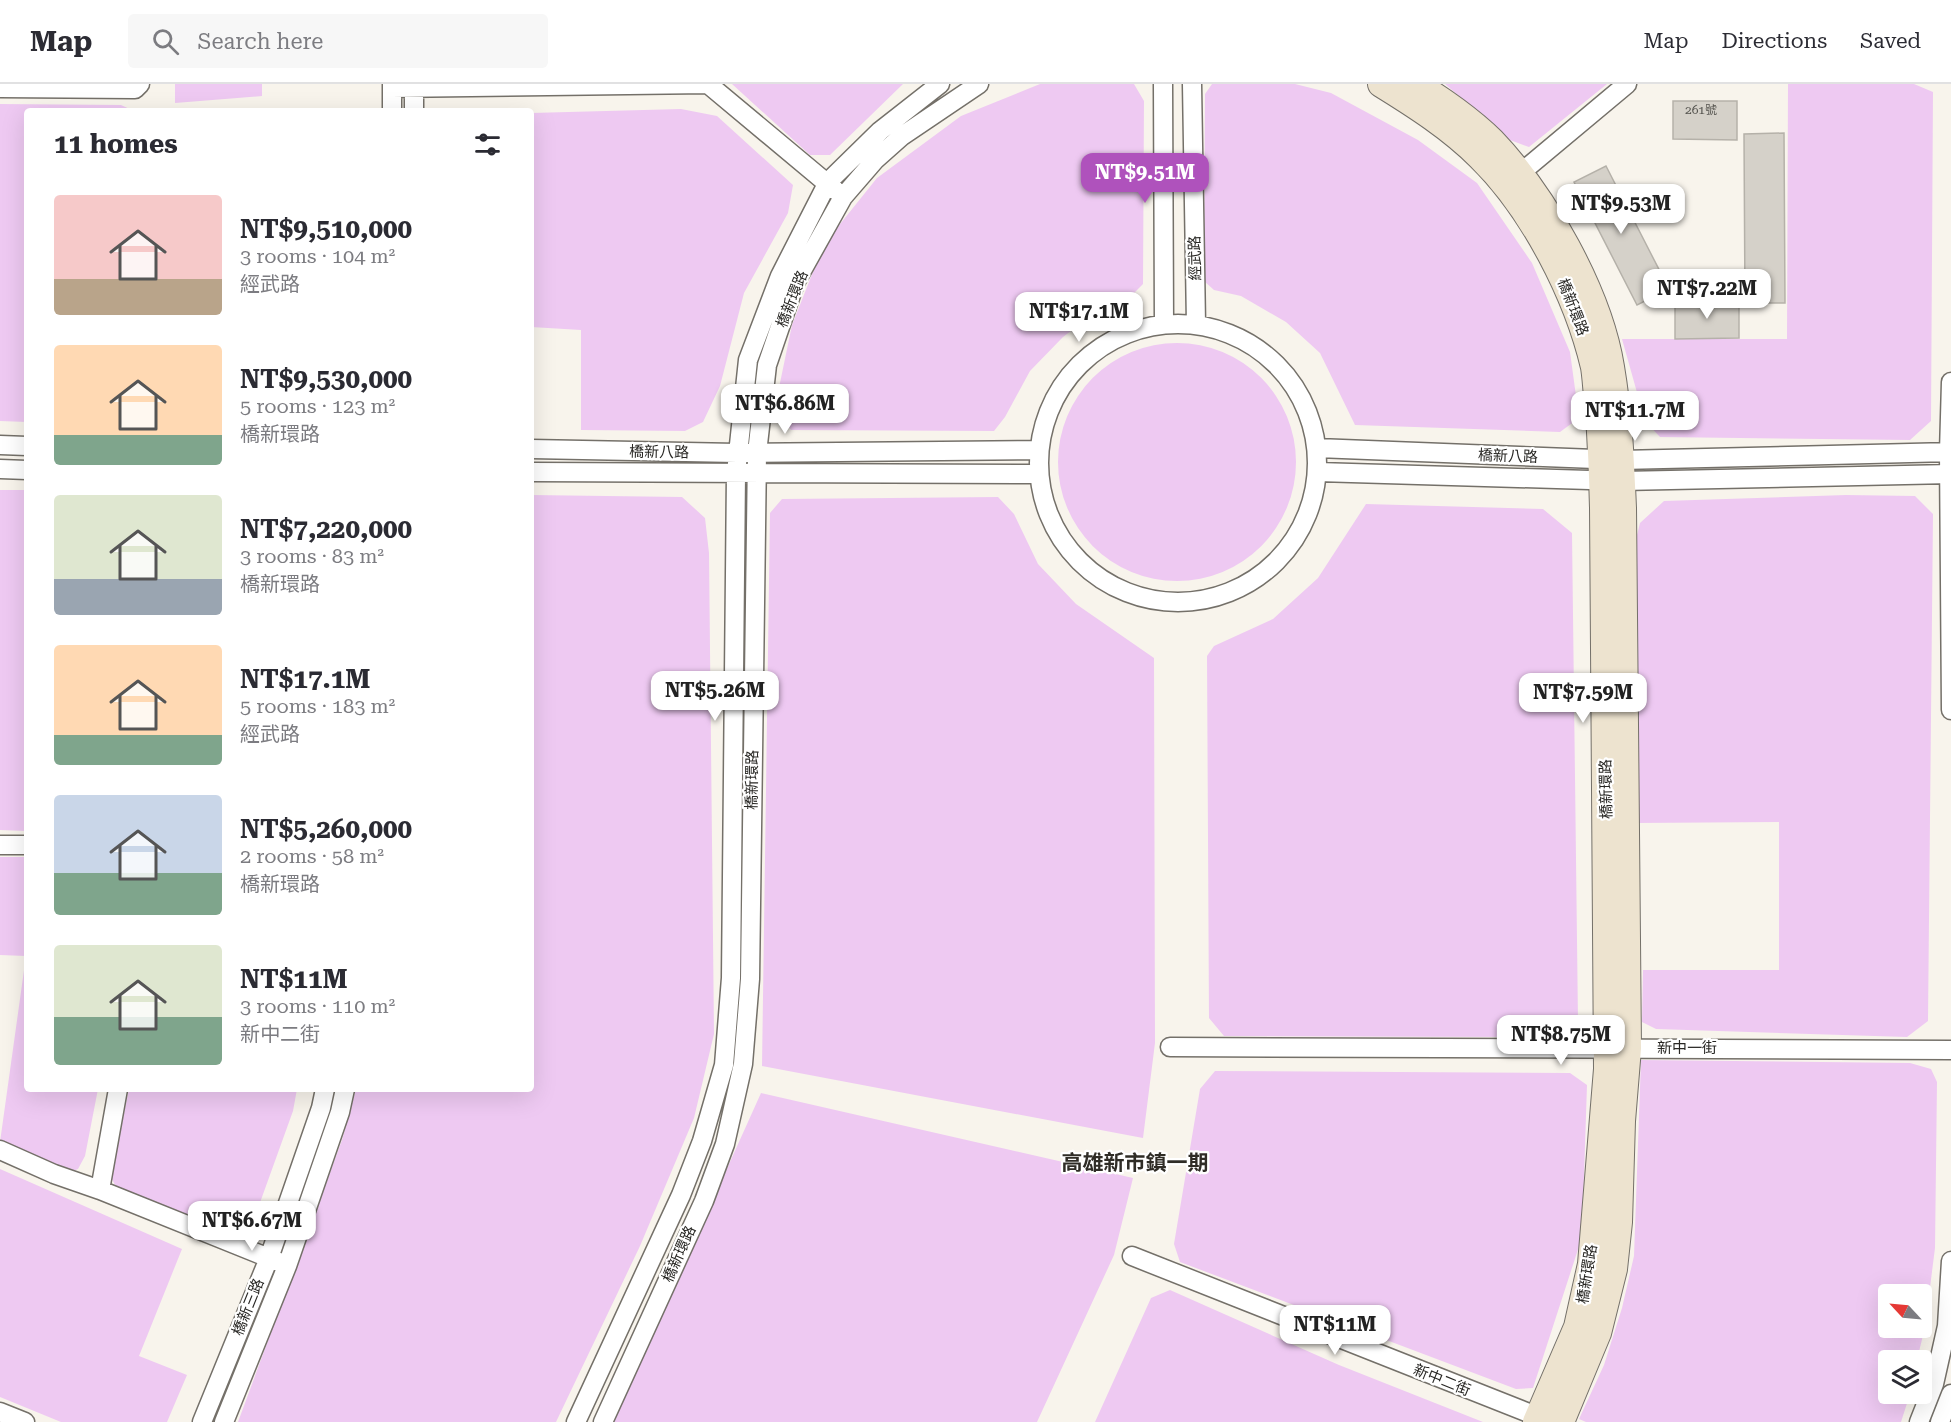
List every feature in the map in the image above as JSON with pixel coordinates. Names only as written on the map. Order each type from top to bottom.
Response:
[{"type":"street","points":[[0,88],[135,89],[140,84]]},
{"type":"street","points":[[392,108],[392,86],[708,84],[828,182],[843,197]]},
{"type":"street","name":"橋新環路","points":[[576,1422],[681,1195],[702,1141],[724,1065],[731,978],[736,473],[748,360],[780,276],[828,182],[880,131],[940,84]]},
{"type":"street","name":"橋新環路","points":[[603,1422],[726,1144],[743,1064],[750,979],[757,453],[767,365],[795,284],[843,197],[875,160],[902,136],[979,84]]},
{"type":"street","name":"經武路","points":[[1163,84],[1164,324]]},
{"type":"street","name":"經武路","points":[[1192,84],[1196,324]]},
{"type":"street","name":"橋新環路","points":[[1381,84],[1418,107],[1480,157],[1513,180]]},
{"type":"street","name":"橋新環路","points":[[1415,84],[1490,139],[1513,180],[1577,266],[1599,322],[1611,366],[1618,1048],[1622,1121],[1619,1222],[1614,1269],[1598,1333],[1547,1421]]},
{"type":"street","points":[[1513,180],[1627,84]]},
{"type":"street","points":[[414,86],[414,108]]},
{"type":"street","points":[[1164,324],[1196,324],[1240,337],[1277,364],[1304,402],[1317,448],[1318,472],[1311,506],[1294,542],[1267,571],[1233,592],[1194,602],[1173,603],[1132,596],[1096,578],[1067,549],[1047,514],[1039,474],[1039,450],[1052,404],[1079,365],[1118,337],[1164,324]]},
{"type":"street","points":[[1951,382],[1951,710]]},
{"type":"street","points":[[0,445],[24,446]]},
{"type":"street","name":"橋新八路","points":[[1317,448],[1612,470],[1950,452]]},
{"type":"street","name":"橋新八路","points":[[534,450],[757,453],[1039,450]]},
{"type":"street","points":[[0,470],[24,470]]},
{"type":"street","name":"橋新八路","points":[[1318,472],[1612,470],[1950,474]]},
{"type":"street","name":"橋新八路","points":[[534,472],[1039,474]]},
{"type":"street","points":[[0,845],[24,845]]},
{"type":"street","name":"新中一街","points":[[1170,1047],[1951,1050]]},
{"type":"street","points":[[100,1190],[117,1092]]},
{"type":"street","name":"橋新三路","points":[[202,1422],[269,1258],[321,1108],[324,1092]]},
{"type":"street","name":"橋新三路","points":[[224,1422],[287,1266],[340,1112],[344,1092]]},
{"type":"street","points":[[0,1150],[54,1174],[100,1190],[287,1266]]},
{"type":"street","name":"新中二街","points":[[1132,1256],[1547,1421]]},
{"type":"street","points":[[1919,1422],[1934,1384],[1947,1326],[1951,1262]]},
{"type":"street","points":[[1940,1422],[1951,1394]]},
{"type":"street","points":[[0,1412],[25,1422]]},
{"type":"shaded area","points":[[175,84],[262,84],[262,96],[175,103]]},
{"type":"shaded area","points":[[732,84],[903,84],[830,155],[810,155]]},
{"type":"shaded area","points":[[1040,84],[1134,84],[1144,101],[1143,284],[1128,299],[1101,308],[1063,337],[1030,371],[1005,417],[994,431],[791,430],[775,407],[792,325],[824,244],[877,178],[961,116]]},
{"type":"shaded area","points":[[1212,84],[1295,84],[1331,93],[1418,140],[1477,183],[1532,263],[1570,352],[1579,418],[1560,432],[1355,425],[1320,353],[1286,322],[1241,296],[1214,290],[1204,281],[1205,94]]},
{"type":"shaded area","points":[[1445,84],[1607,84],[1529,147],[1510,140]]},
{"type":"shaded area","points":[[1788,84],[1914,84],[1933,92],[1931,421],[1910,440],[1660,437],[1645,421],[1622,339],[1787,339]]},
{"type":"shaded area","points":[[0,104],[121,105],[128,108],[24,108],[24,422],[0,421]]},
{"type":"shaded area","points":[[681,109],[717,116],[793,185],[788,213],[744,293],[720,386],[703,422],[685,431],[581,430],[581,330],[534,327],[534,113]]},
{"type":"shaded area","points":[[1165,343],[1189,343],[1212,348],[1233,357],[1253,370],[1269,386],[1282,406],[1291,427],[1296,462],[1294,485],[1287,508],[1269,538],[1253,554],[1233,567],[1212,576],[1189,581],[1165,581],[1142,576],[1121,567],[1101,554],[1085,538],[1072,518],[1063,497],[1058,474],[1058,450],[1063,427],[1072,406],[1085,386],[1101,370],[1121,357],[1142,348]]},
{"type":"shaded area","points":[[0,490],[24,490],[24,831],[0,830]]},
{"type":"shaded area","points":[[534,495],[682,497],[705,518],[709,553],[714,1034],[694,1118],[640,1246],[556,1422],[238,1422],[342,1140],[355,1092],[534,1092]]},
{"type":"shaded area","points":[[1846,495],[1915,496],[1933,514],[1928,1021],[1907,1037],[1656,1029],[1642,1022],[1643,970],[1779,970],[1779,822],[1636,823],[1634,547],[1640,523],[1664,501]]},
{"type":"shaded area","points":[[998,497],[1014,514],[1038,564],[1076,604],[1154,658],[1155,1043],[1143,1138],[762,1066],[770,513],[782,499]]},
{"type":"shaded area","points":[[1366,504],[1543,509],[1572,533],[1578,1021],[1567,1037],[1224,1036],[1209,1018],[1207,656],[1214,646],[1273,619],[1318,578]]},
{"type":"shaded area","points":[[0,857],[24,857],[24,956],[0,955]]},
{"type":"shaded area","points":[[24,970],[24,1092],[97,1092],[85,1156],[78,1169],[68,1173],[0,1142]]},
{"type":"shaded area","points":[[1641,1060],[1910,1063],[1931,1069],[1937,1082],[1935,1248],[1930,1284],[1878,1284],[1878,1338],[1922,1338],[1919,1350],[1878,1350],[1878,1404],[1907,1404],[1901,1422],[1586,1422],[1579,1419],[1604,1365],[1622,1308],[1634,1256]]},
{"type":"shaded area","points":[[1215,1071],[1570,1073],[1587,1085],[1582,1237],[1533,1388],[1516,1389],[1180,1262],[1174,1244],[1200,1089]]},
{"type":"shaded area","points":[[128,1092],[296,1092],[293,1111],[249,1233],[243,1239],[117,1189],[111,1177]]},
{"type":"shaded area","points":[[761,1093],[1133,1178],[1114,1255],[1037,1422],[613,1422]]},
{"type":"shaded area","points":[[0,1169],[182,1249],[139,1356],[187,1375],[167,1422],[61,1422],[0,1397]]},
{"type":"shaded area","points":[[1170,1290],[1339,1365],[1483,1422],[1095,1422],[1151,1298]]},
{"type":"building","points":[[1673,101],[1737,101],[1737,140],[1673,139]]},
{"type":"building","points":[[1784,133],[1785,303],[1745,303],[1744,134]]},
{"type":"building","points":[[1606,166],[1669,289],[1637,305],[1574,182]]},
{"type":"building","points":[[1675,302],[1739,302],[1739,338],[1675,339]]},
{"type":"district","name":"高雄新市鎮一期","points":[[1135,1163]]}]
